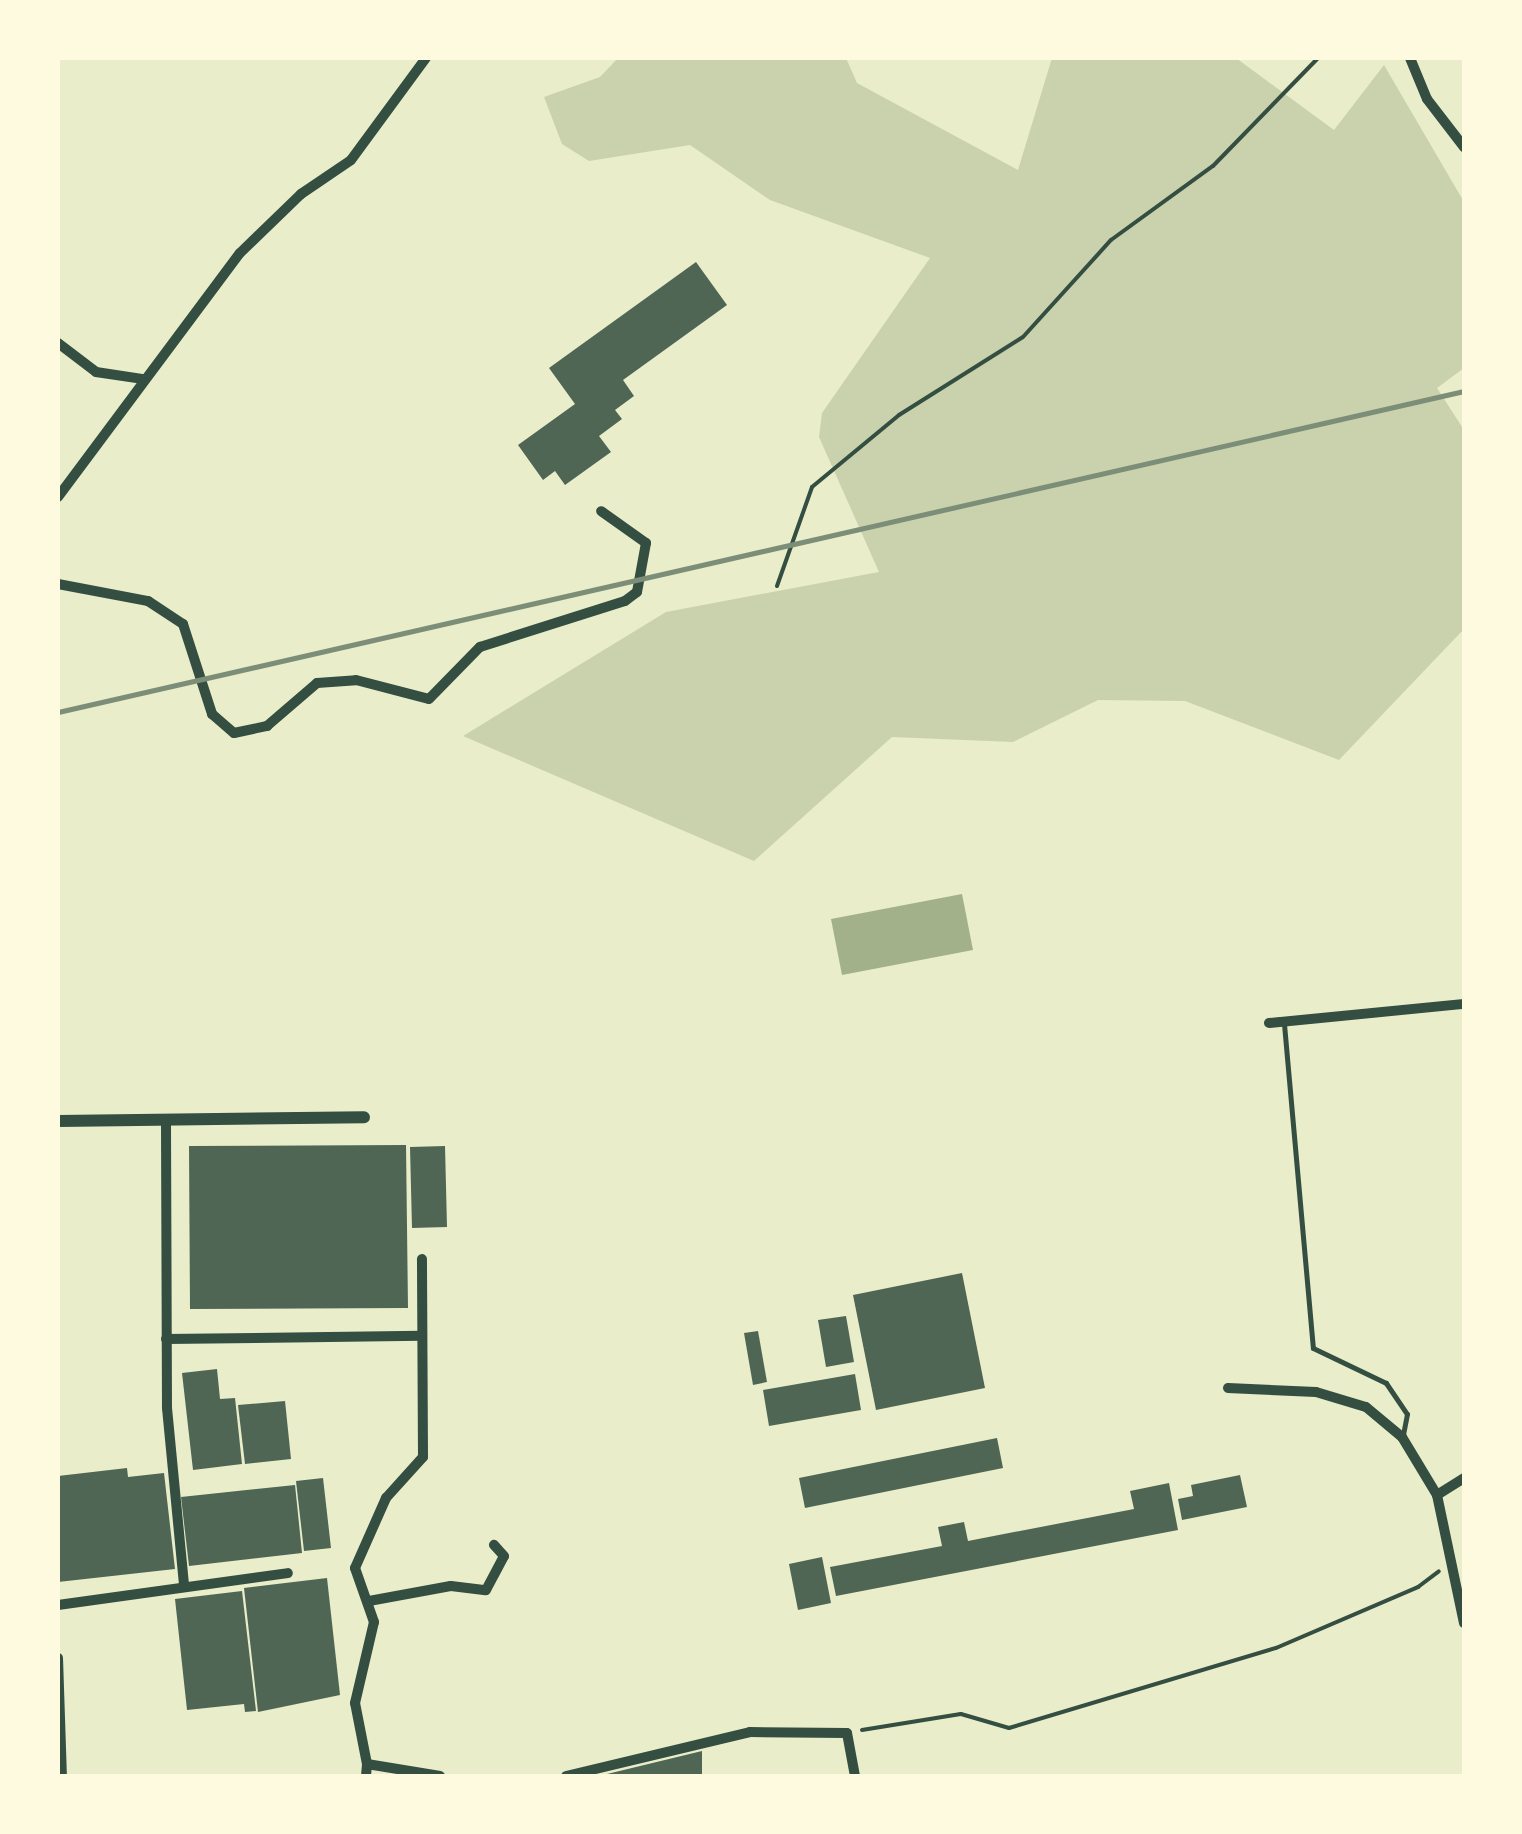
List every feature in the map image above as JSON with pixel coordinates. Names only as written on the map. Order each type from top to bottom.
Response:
[{"type":"street","points":[[58,497],[240,252],[302,194],[351,160],[426,58]]},
{"type":"street","points":[[1410,58],[1427,98],[1464,147]]},
{"type":"street","points":[[58,343],[96,372],[143,379]]},
{"type":"street","points":[[58,584],[148,602],[183,624],[212,714],[234,732],[267,726],[317,683],[356,680],[429,699],[480,647],[625,601],[636,592],[646,543],[601,511]]},
{"type":"street","points":[[1269,1022],[1464,1004]]},
{"type":"street","points":[[58,1121],[166,1124],[364,1118]]},
{"type":"street","points":[[166,1124],[166,1339],[184,1584]]},
{"type":"street","points":[[422,1260],[423,1457],[386,1498],[361,1543],[355,1568],[374,1622],[355,1703],[367,1770],[440,1776]]},
{"type":"street","points":[[166,1339],[422,1336]]},
{"type":"street","points":[[1228,1388],[1316,1392],[1366,1407],[1402,1437],[1436,1494],[1455,1559],[1464,1623]]},
{"type":"street","points":[[1436,1494],[1464,1478]]},
{"type":"street","points":[[368,1600],[452,1586],[486,1590],[504,1556],[494,1545]]},
{"type":"street","points":[[58,1605],[184,1584],[288,1573]]},
{"type":"street","points":[[58,1658],[62,1776]]},
{"type":"street","points":[[566,1776],[718,1735],[847,1733],[854,1776]]},
{"type":"lane","points":[[1284,1021],[1313,1348],[1386,1383],[1408,1414],[1402,1437]]},
{"type":"path","points":[[777,586],[812,487],[899,415],[1023,337],[1111,240],[1212,166],[1318,58]]},
{"type":"path","points":[[847,1733],[961,1714],[1009,1728],[1276,1648],[1418,1587],[1455,1559]]},
{"type":"shaded area","points":[[618,58],[846,58],[857,83],[1018,170],[1052,58],[1236,58],[1334,130],[1384,65],[1464,202],[1464,368],[1437,388],[1464,430],[1464,629],[1339,760],[1185,701],[1098,700],[1013,742],[892,737],[754,861],[463,736],[666,612],[879,572],[819,437],[822,413],[930,258],[770,200],[690,145],[589,161],[562,144],[544,97],[600,77]]},
{"type":"shaded area","points":[[962,894],[973,950],[842,975],[831,919]]},
{"type":"building","points":[[696,262],[727,305],[623,380],[634,396],[615,410],[622,419],[599,436],[611,452],[565,485],[555,471],[543,480],[518,445],[575,404],[549,368]]},
{"type":"building","points":[[406,1145],[408,1308],[190,1309],[189,1146]]},
{"type":"building","points":[[445,1146],[447,1227],[412,1228],[410,1147]]},
{"type":"building","points":[[962,1273],[985,1388],[876,1410],[853,1295]]},
{"type":"building","points":[[846,1316],[854,1362],[826,1367],[818,1320]]},
{"type":"building","points":[[758,1331],[767,1382],[753,1385],[744,1333]]},
{"type":"building","points":[[217,1369],[220,1399],[235,1398],[242,1464],[193,1470],[182,1373]]},
{"type":"building","points":[[855,1374],[861,1410],[769,1426],[763,1390]]},
{"type":"building","points":[[285,1401],[291,1459],[245,1464],[238,1405]]},
{"type":"building","points":[[997,1438],[1003,1468],[805,1508],[799,1478]]},
{"type":"building","points":[[127,1468],[128,1477],[164,1473],[175,1569],[58,1582],[58,1476]]},
{"type":"building","points":[[1240,1475],[1247,1507],[1182,1520],[1178,1499],[1193,1496],[1191,1485]]},
{"type":"building","points":[[323,1478],[331,1548],[304,1551],[296,1481]]},
{"type":"building","points":[[1169,1483],[1178,1530],[836,1596],[830,1567],[942,1546],[938,1527],[964,1522],[968,1541],[1134,1509],[1130,1491]]},
{"type":"building","points":[[295,1485],[302,1553],[189,1566],[181,1497]]},
{"type":"building","points":[[822,1557],[831,1603],[798,1610],[789,1564]]},
{"type":"building","points":[[327,1578],[340,1695],[258,1712],[244,1588]]},
{"type":"building","points":[[242,1591],[256,1711],[245,1712],[244,1704],[187,1710],[175,1599]]},
{"type":"building","points":[[702,1751],[702,1776],[603,1776],[603,1775]]},
{"type":"railway","points":[[58,712],[1464,391]]}]
